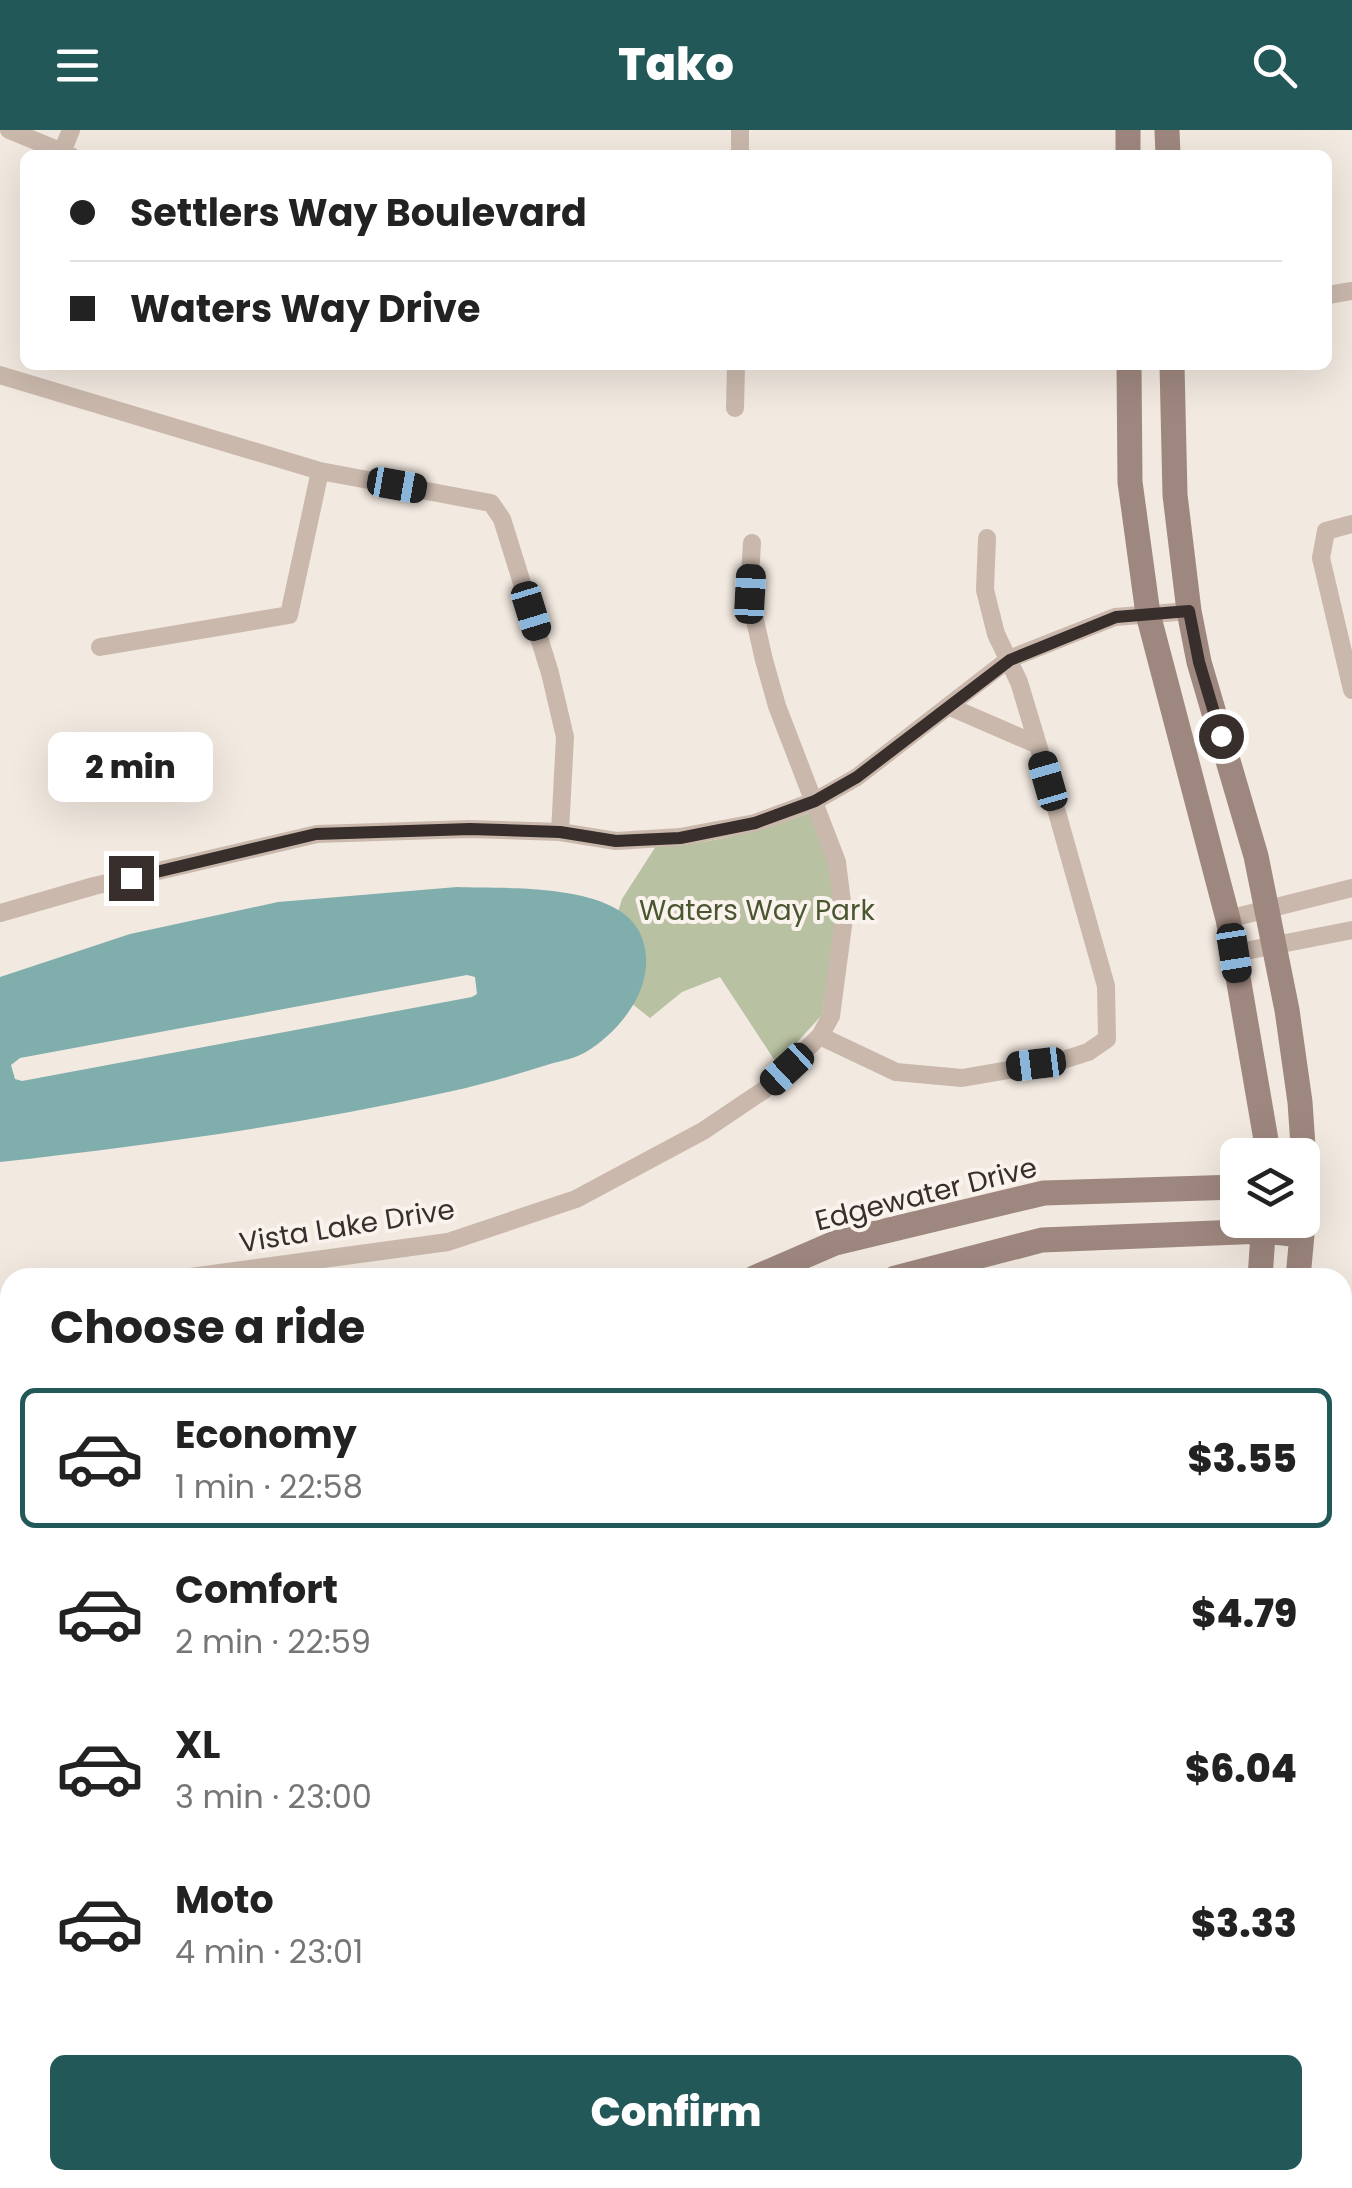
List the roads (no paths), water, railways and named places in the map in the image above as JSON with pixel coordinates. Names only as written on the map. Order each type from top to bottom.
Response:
[{"type":"street","points":[[9,130],[59,150]]},
{"type":"street","points":[[735,408],[736,370]]},
{"type":"street","points":[[1130,370],[1130,482],[1148,614],[1228,919],[1266,1138]]},
{"type":"street","points":[[1172,370],[1174,495],[1189,611],[1199,662],[1256,856],[1287,1010],[1302,1138]]},
{"type":"street","points":[[0,375],[320,471],[490,503],[502,520],[550,673],[565,737],[560,832]]},
{"type":"street","points":[[100,648],[289,615],[320,471]]},
{"type":"street","points":[[1352,524],[1326,531],[1321,558],[1352,690]]},
{"type":"street","points":[[820,1036],[896,1072],[962,1078],[1060,1060],[1088,1052],[1106,1039],[1106,986],[1038,746],[1010,660],[996,634],[985,590],[987,538]]},
{"type":"street","name":"Vista Lake Drive","points":[[257,1268],[448,1242],[576,1198],[703,1131],[764,1090],[820,1036],[831,1016],[844,918],[837,862],[777,706],[764,660],[750,594],[752,544]]},
{"type":"street","points":[[0,913],[94,886],[316,834],[470,829],[560,832],[616,841],[680,838],[755,823],[815,801],[857,777],[1010,660],[1116,617],[1189,611]]},
{"type":"street","points":[[948,706],[1038,746]]},
{"type":"street","points":[[1228,919],[1352,888]]},
{"type":"street","points":[[1234,953],[1352,930]]},
{"type":"street","name":"Edgewater Drive","points":[[777,1268],[835,1243],[1044,1194],[1220,1188]]},
{"type":"street","points":[[934,1268],[1042,1240],[1220,1229]]},
{"type":"street","points":[[1261,1268],[1263,1238]]},
{"type":"street","points":[[1299,1268],[1301,1238]]},
{"type":"water","points":[[457,887],[558,892],[608,905],[627,916],[640,933],[646,968],[636,1001],[614,1030],[586,1052],[568,1059],[461,1089],[281,1124],[0,1162],[0,977],[130,934],[278,902]],"holes":[[[467,975],[475,977],[477,994],[472,997],[22,1081],[15,1079],[11,1065],[20,1058]]]},
{"type":"park label","name":"Waters Way Park","points":[[757,910]]}]
